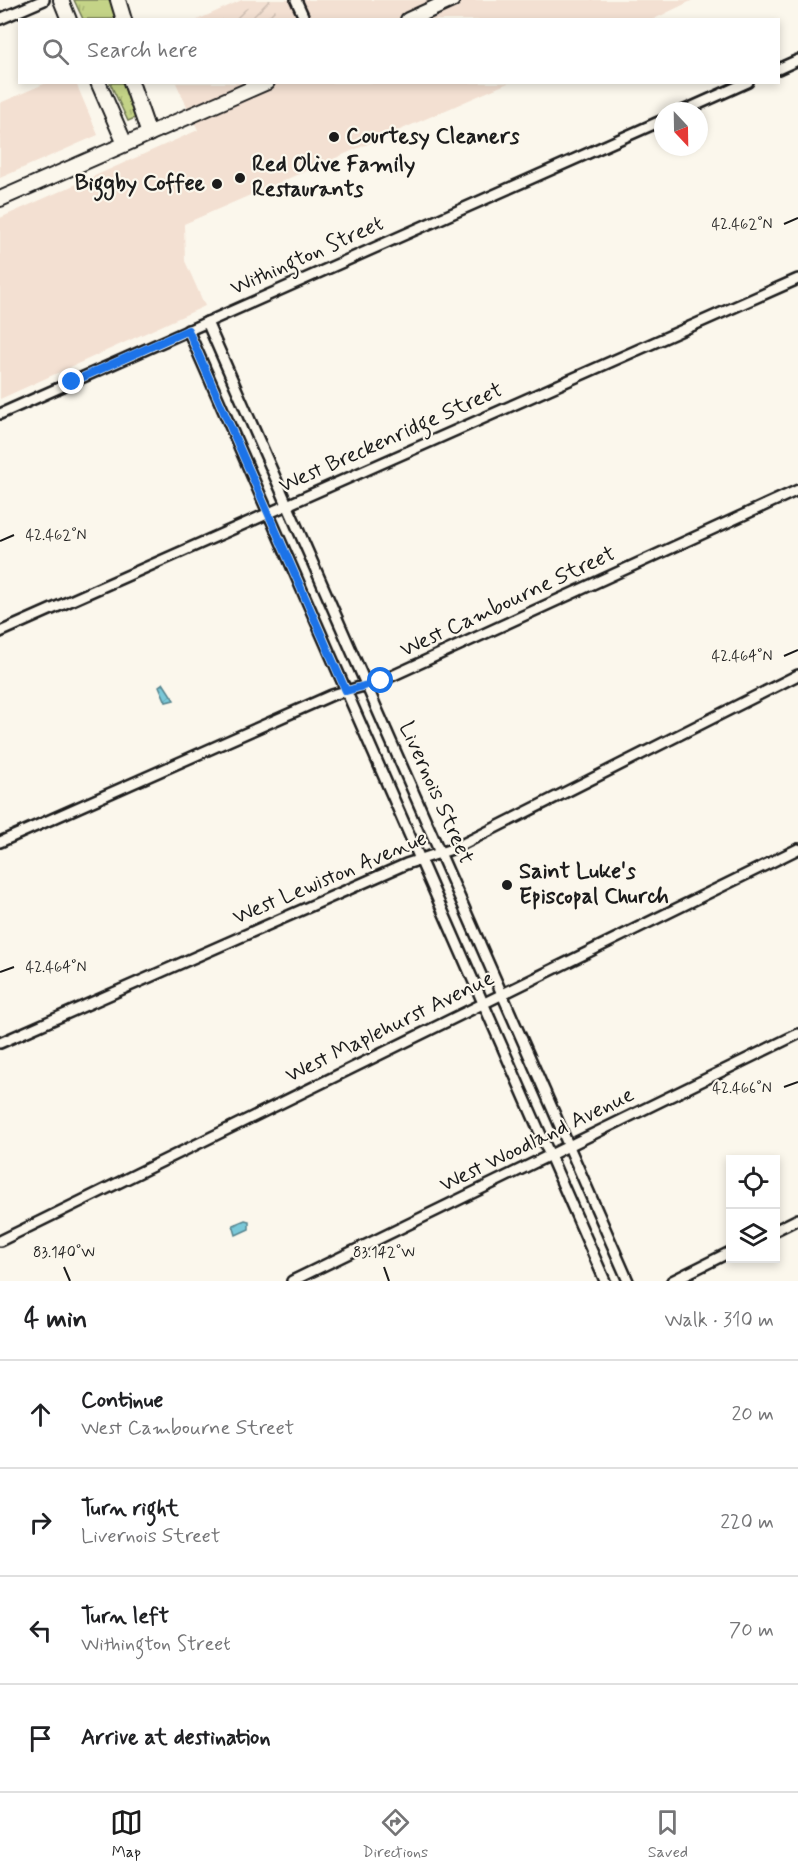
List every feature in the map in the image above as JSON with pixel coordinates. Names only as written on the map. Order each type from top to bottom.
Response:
[{"type":"main road","points":[[61,0],[68,18]]},
{"type":"main road","points":[[118,0],[123,18]]},
{"type":"main road","points":[[412,18],[452,0]]},
{"type":"main road","points":[[99,84],[125,144]]},
{"type":"main road","points":[[131,84],[149,134]]},
{"type":"main road","points":[[0,199],[262,84]]},
{"type":"street","points":[[0,20],[44,0]]},
{"type":"street","points":[[296,0],[304,18]]},
{"type":"street","points":[[780,68],[798,60]]},
{"type":"street","points":[[703,102],[744,84]]},
{"type":"street","name":"Withington Street","points":[[0,414],[654,124]]},
{"type":"street","name":"West Breckenridge Street","points":[[0,632],[798,279]]},
{"type":"street","name":"Livernois Street","points":[[207,322],[628,1281]]},
{"type":"street","name":"Livernois Street","points":[[188,330],[605,1281]]},
{"type":"street","name":"West Cambourne Street","points":[[0,842],[346,691],[381,681],[798,490]]},
{"type":"street","name":"West Lewiston Avenue","points":[[0,1042],[419,859],[455,848],[798,675]]},
{"type":"street","name":"West Maplehurst Avenue","points":[[0,1241],[798,849]]},
{"type":"street","name":"West Woodland Avenue","points":[[292,1281],[798,1034]]},
{"type":"street","points":[[780,1228],[798,1220]]},
{"type":"street","points":[[672,1281],[726,1254]]},
{"type":"shaded area","points":[[242,0],[693,0],[656,18],[202,18]]},
{"type":"shaded area","points":[[265,0],[271,0],[280,18],[224,18]]},
{"type":"shaded area","points":[[44,84],[76,84],[98,135],[0,178],[0,103]]},
{"type":"shaded area","points":[[176,84],[506,84],[184,224],[185,261],[205,306],[0,399],[0,218],[198,130]]},
{"type":"green space","points":[[74,0],[112,0],[117,18],[83,18]]},
{"type":"green space","points":[[110,84],[123,84],[135,118],[128,121]]},
{"type":"water","points":[[163,683],[174,700],[166,702],[159,686]]},
{"type":"water","points":[[245,1220],[249,1221],[249,1229],[236,1235],[233,1225]]},
{"type":"place","name":"Courtesy Cleaners","points":[[334,137]]},
{"type":"place","name":"Red Olive Family Restaurants","points":[[240,178]]},
{"type":"place","name":"Biggby Coffee","points":[[217,184]]},
{"type":"place","name":"Saint Luke's Episcopal Church","points":[[507,885]]},
{"type":"route","points":[[72,382],[188,330],[346,691],[381,681]]}]
